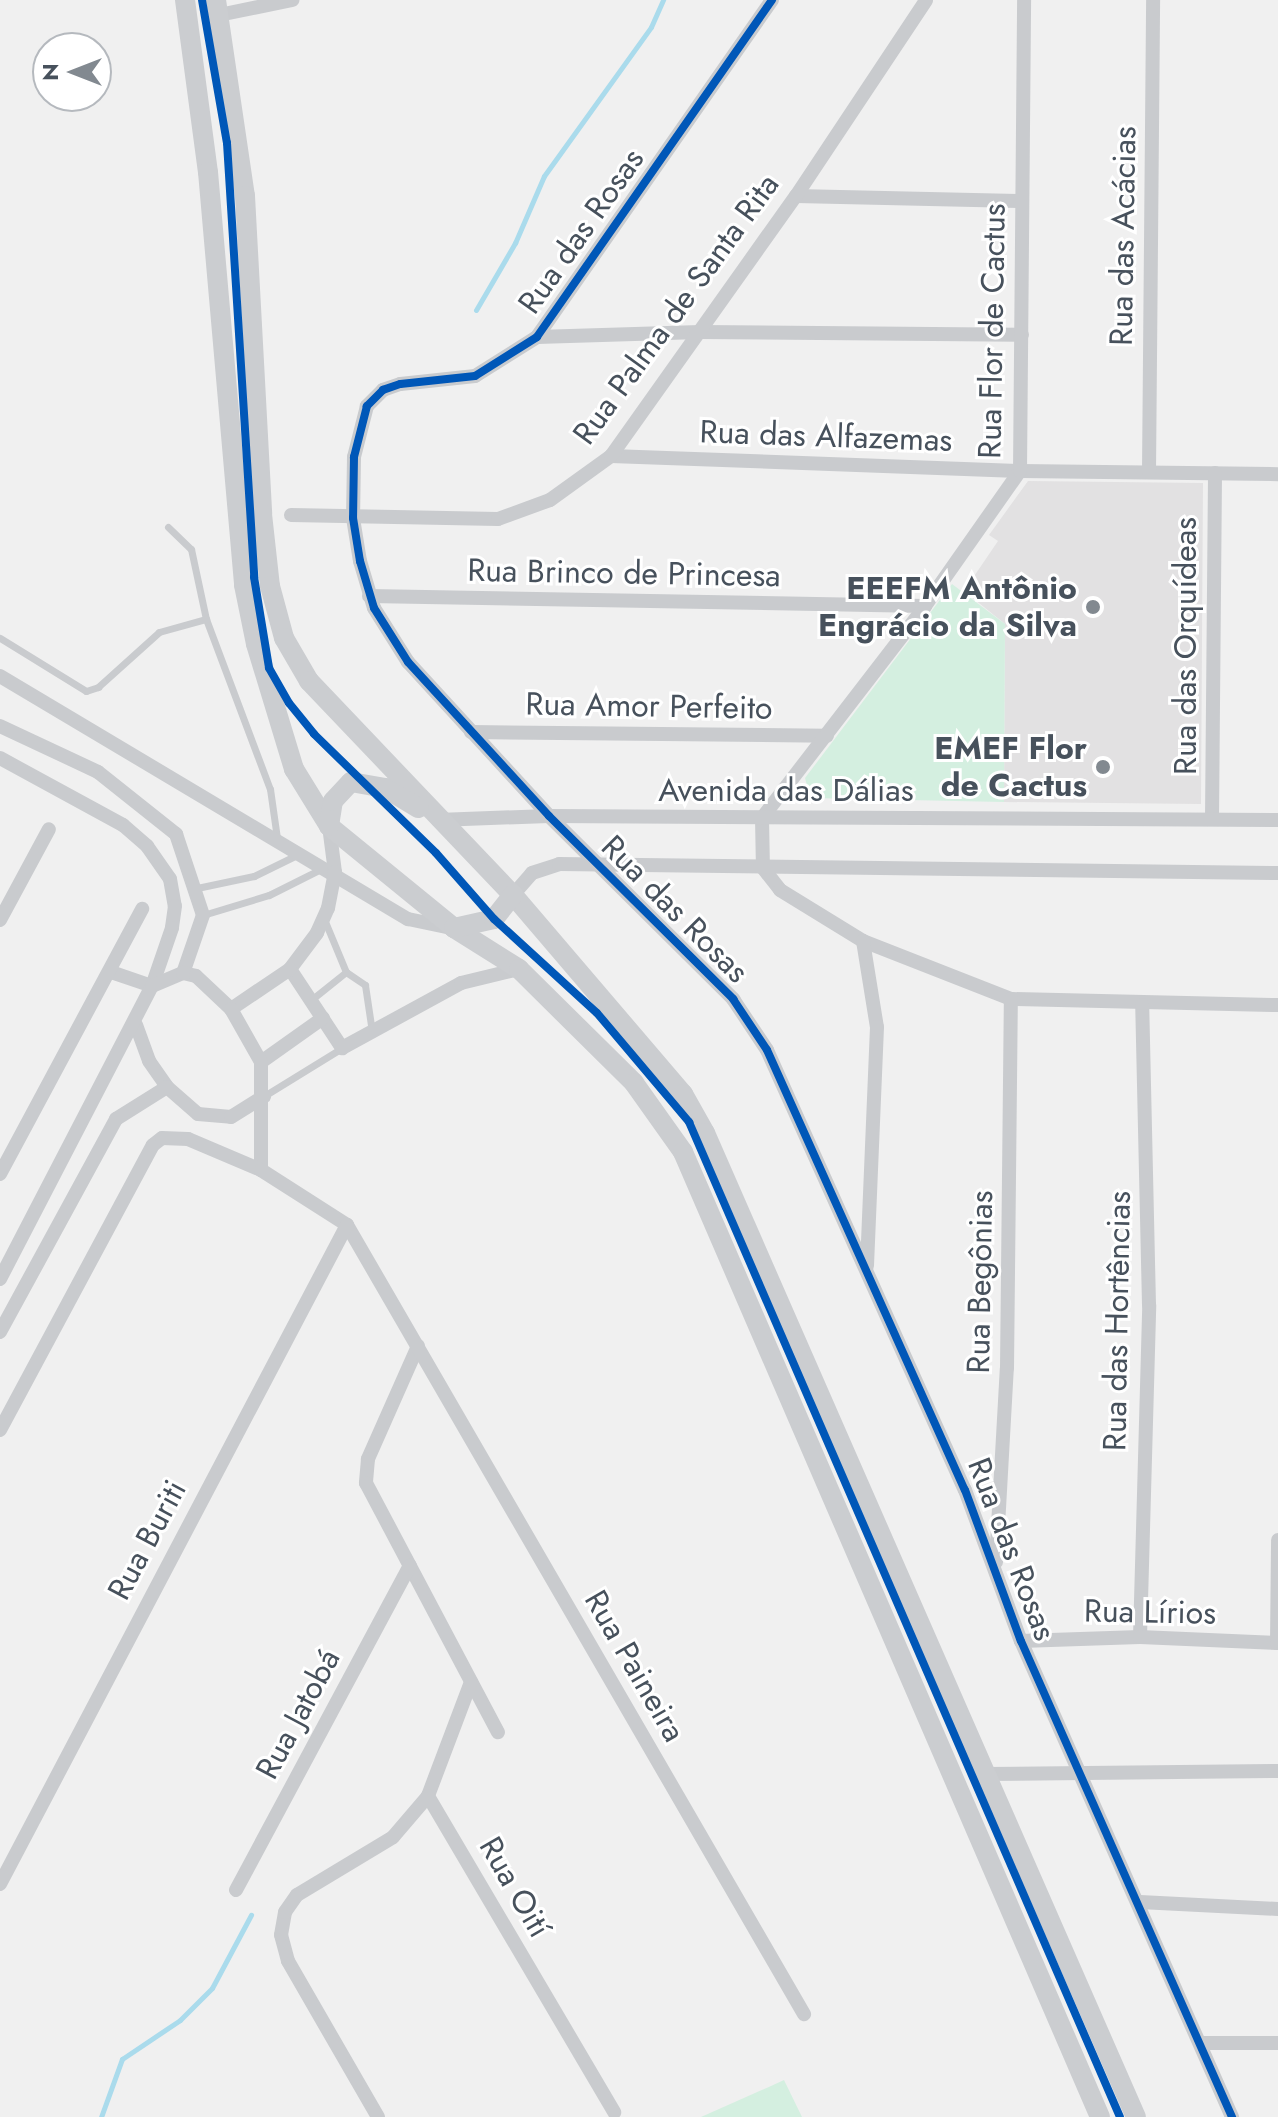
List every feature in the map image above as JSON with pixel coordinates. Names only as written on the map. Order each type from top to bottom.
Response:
[{"type":"main road","points":[[185,0],[208,172],[244,585],[256,644],[294,769],[329,826],[454,928],[519,969],[634,1083],[683,1152],[1100,2117]]},
{"type":"main road","points":[[218,8],[245,196],[262,514],[270,586],[284,638],[309,681],[438,820],[513,895],[660,1062],[705,1133],[1136,2117]]},
{"type":"main road","points":[[329,826],[333,801],[351,782],[385,788],[438,820]]},
{"type":"main road","points":[[454,928],[494,919],[513,895]]},
{"type":"street","points":[[218,8],[292,0]]},
{"type":"street","name":"Rua das Rosas","points":[[772,0],[537,337],[475,376],[400,384],[383,390],[367,406],[354,457],[353,518],[369,596],[408,662],[549,816],[733,999],[758,1037],[866,1270],[996,1565],[1021,1641],[1078,1773],[1203,2043],[1232,2117]]},
{"type":"street","name":"Rua Palma de Santa Rita","points":[[291,515],[498,519],[550,500],[611,456],[796,196],[926,0]]},
{"type":"street","name":"Rua Flor de Cactus","points":[[762,818],[925,606],[1020,471],[1024,0]]},
{"type":"street","name":"Rua das Acácias","points":[[1149,472],[1153,0]]},
{"type":"street","points":[[796,196],[1022,201]]},
{"type":"street","points":[[537,337],[700,332],[1022,335]]},
{"type":"street","name":"Rua das Alfazemas","points":[[611,456],[1020,471],[1278,474]]},
{"type":"street","name":"Rua das Orquídeas","points":[[1212,819],[1215,473]]},
{"type":"street","name":"Rua Brinco de Princesa","points":[[369,596],[925,606]]},
{"type":"street","points":[[0,676],[330,869],[408,919],[454,928]]},
{"type":"street","points":[[0,726],[98,772],[163,819],[176,834],[197,888],[203,915],[183,973]]},
{"type":"street","name":"Rua Amor Perfeito","points":[[471,732],[827,736]]},
{"type":"street","points":[[0,758],[123,825],[159,859],[170,879],[175,906],[152,986],[136,1025],[0,1279]]},
{"type":"street","name":"Avenida das Dálias","points":[[438,820],[549,816],[1278,820]]},
{"type":"street","points":[[762,818],[763,868],[780,890],[863,941],[1011,999],[1142,1005],[1278,1005]]},
{"type":"street","points":[[231,1009],[290,969],[324,919],[330,869],[329,826]]},
{"type":"street","points":[[0,920],[49,829]]},
{"type":"street","points":[[513,895],[544,867],[600,865],[1278,873]]},
{"type":"street","points":[[0,1174],[111,972],[142,909]]},
{"type":"street","points":[[863,941],[877,1027],[866,1270]]},
{"type":"street","points":[[290,969],[342,1048],[461,983],[519,969]]},
{"type":"street","points":[[111,972],[152,986],[183,973],[196,976],[231,1009],[261,1062],[264,1096],[260,1133],[261,1170]]},
{"type":"street","name":"Rua Begônias","points":[[996,1565],[1007,1368],[1011,999]]},
{"type":"street","name":"Rua das Hortências","points":[[1140,1637],[1149,1305],[1142,1005]]},
{"type":"street","points":[[261,1062],[323,1018]]},
{"type":"street","points":[[136,1025],[149,1061],[167,1087],[198,1114],[231,1117],[260,1133]]},
{"type":"street","points":[[0,1332],[116,1119],[167,1087]]},
{"type":"street","points":[[231,1117],[264,1096]]},
{"type":"street","points":[[0,1430],[153,1145],[162,1138],[188,1139],[261,1170],[347,1225]]},
{"type":"street","name":"Rua Paineira","points":[[347,1225],[804,2014]]},
{"type":"street","name":"Rua Buriti","points":[[0,1884],[347,1225]]},
{"type":"street","points":[[418,1346],[368,1459],[366,1483],[498,1732]]},
{"type":"street","points":[[1277,1643],[1278,1540]]},
{"type":"street","name":"Rua Jatobá","points":[[236,1890],[410,1566]]},
{"type":"street","name":"Rua Lírios","points":[[1021,1641],[1140,1637],[1277,1643]]},
{"type":"street","points":[[378,2117],[288,1961],[281,1935],[285,1912],[297,1895],[393,1837],[428,1796],[471,1682]]},
{"type":"street","points":[[984,1774],[1278,1771]]},
{"type":"street","name":"Rua Oití","points":[[428,1796],[614,2112]]},
{"type":"street","points":[[1140,1902],[1278,1909]]},
{"type":"street","points":[[1203,2043],[1278,2043]]},
{"type":"lane","points":[[168,527],[191,549],[206,619],[270,789],[277,838]]},
{"type":"lane","points":[[0,638],[86,691],[98,687],[159,632],[206,619]]},
{"type":"lane","points":[[197,888],[254,876],[301,853]]},
{"type":"lane","points":[[203,915],[269,895],[330,869]]},
{"type":"lane","points":[[324,919],[346,972],[365,985],[372,1032]]},
{"type":"lane","points":[[311,1000],[346,972]]},
{"type":"lane","points":[[264,1096],[342,1048]]},
{"type":"shaded area","name":"EEEFM Antônio Engrácio da Silva","points":[[1028,481],[1203,483],[1201,804],[1004,802],[1005,624],[964,591],[998,541],[989,535]]},
{"type":"green space","points":[[952,584],[1005,624],[1004,802],[810,798],[805,778]]},
{"type":"green space","points":[[784,2080],[802,2117],[701,2117],[771,2086]]},
{"type":"waterway","points":[[476,310],[515,243],[544,176],[651,27],[663,0]]},
{"type":"waterway","points":[[101,2117],[122,2059],[180,2020],[212,1988],[251,1915]]},
{"type":"cycle path","points":[[202,0],[227,143],[254,577],[269,668],[289,703],[314,734],[436,853],[494,919],[597,1013],[689,1122],[1120,2117]]},
{"type":"cycle path","points":[[772,0],[537,337],[475,376],[400,384],[383,390],[367,406],[354,457],[353,518],[360,561],[374,608],[408,662],[549,816],[733,999],[767,1050],[965,1490],[1021,1641],[1232,2117]]},
{"type":"place","name":"EEEFM Antônio Engrácio da Silva","points":[[1093,607]]},
{"type":"place","name":"EMEF Flor de Cactus","points":[[1103,767]]}]
